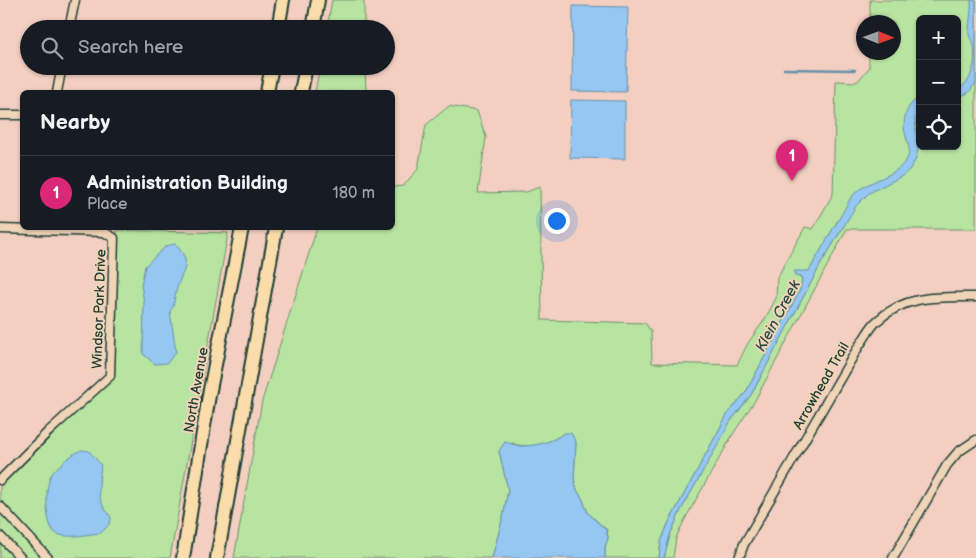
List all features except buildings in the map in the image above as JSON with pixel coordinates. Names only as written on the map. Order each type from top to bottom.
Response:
[{"type":"main road","points":[[280,20],[284,0]]},
{"type":"main road","points":[[315,20],[318,0]]},
{"type":"main road","points":[[267,90],[270,75]]},
{"type":"main road","points":[[301,90],[304,75]]},
{"type":"main road","name":"North Avenue","points":[[183,558],[209,395],[242,230]]},
{"type":"main road","points":[[217,558],[276,230]]},
{"type":"street","points":[[71,20],[75,0]]},
{"type":"street","points":[[57,90],[60,75]]},
{"type":"street","points":[[0,115],[20,115]]},
{"type":"street","name":"Windsor Park Drive","points":[[0,229],[20,230]]},
{"type":"street","name":"Windsor Park Drive","points":[[0,480],[48,432],[110,376],[114,238],[104,232],[35,230]]},
{"type":"street","name":"Arrowhead Trail","points":[[739,558],[744,544],[859,346],[876,321],[896,308],[921,298],[933,296],[976,297]]},
{"type":"street","points":[[893,558],[947,464],[958,452],[976,440]]},
{"type":"street","points":[[0,506],[48,558]]},
{"type":"street","points":[[0,536],[21,558]]},
{"type":"green space","points":[[332,0],[364,0],[364,20],[329,20]]},
{"type":"green space","points":[[870,0],[976,0],[976,229],[847,229],[754,402],[733,434],[684,521],[676,538],[673,558],[664,558],[670,535],[681,510],[730,422],[751,395],[822,262],[844,226],[838,220],[809,271],[803,272],[798,276],[802,280],[800,290],[746,392],[727,415],[668,524],[661,542],[659,558],[605,558],[605,547],[608,538],[607,530],[588,513],[577,490],[574,479],[576,442],[564,433],[553,440],[532,446],[512,443],[499,451],[508,489],[504,513],[492,558],[234,558],[262,401],[316,230],[395,230],[395,187],[403,186],[418,169],[426,125],[449,106],[477,111],[486,137],[478,193],[526,192],[540,187],[542,320],[645,323],[651,331],[652,363],[737,365],[748,343],[765,319],[776,298],[777,278],[805,227],[813,229],[833,194],[836,81],[857,82],[869,68],[869,60],[901,60],[901,15],[870,15]]},
{"type":"green space","points":[[318,75],[365,75],[366,90],[315,90]]},
{"type":"green space","points":[[117,230],[228,233],[170,558],[0,558],[0,487],[114,375]]},
{"type":"water","points":[[971,0],[976,0],[976,83],[968,93],[961,96],[961,87],[970,77],[974,65],[974,46],[969,36]]},
{"type":"water","points":[[573,6],[628,7],[626,92],[572,91]]},
{"type":"water","points":[[571,100],[625,101],[625,159],[570,158]]},
{"type":"water","points":[[916,100],[916,150],[918,150],[915,161],[902,176],[869,193],[856,206],[822,262],[751,395],[730,422],[681,510],[670,535],[664,558],[659,558],[661,542],[668,524],[727,415],[746,392],[800,290],[802,280],[801,277],[795,276],[794,271],[809,271],[853,195],[866,185],[889,175],[907,159],[909,149],[904,122],[906,112]]},
{"type":"water","points":[[175,244],[181,251],[185,262],[174,304],[170,311],[176,352],[167,363],[155,364],[143,354],[144,302],[141,285],[145,266],[166,246]]},
{"type":"water","points":[[564,433],[571,433],[576,442],[574,479],[577,490],[588,513],[606,530],[608,538],[605,547],[605,558],[492,558],[508,490],[499,451],[505,442],[519,446],[532,445],[550,441]]},
{"type":"water","points":[[82,450],[89,451],[101,465],[99,493],[111,519],[110,523],[101,533],[73,536],[57,534],[50,524],[48,515],[47,496],[49,480],[61,464]]},
{"type":"waterway","points":[[784,69],[855,70]]},
{"type":"place","name":"Administration Building","points":[[792,181]]},
{"type":"water label","name":"Klein Creek","points":[[778,316]]}]
